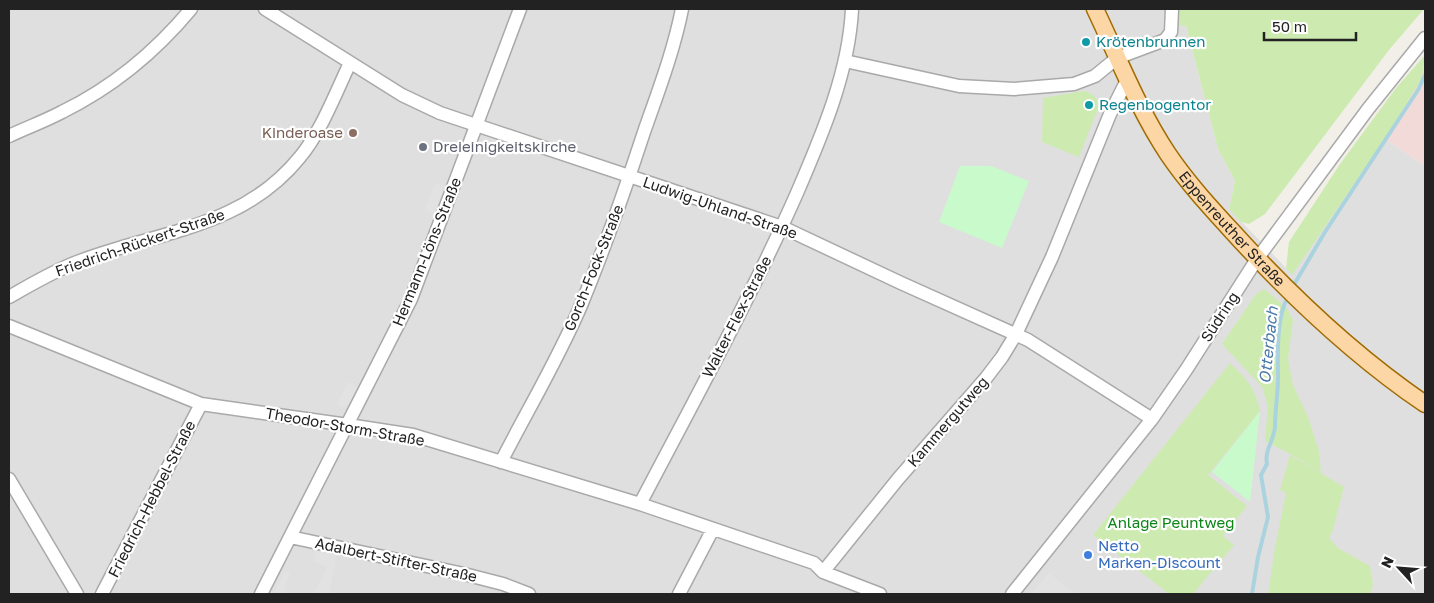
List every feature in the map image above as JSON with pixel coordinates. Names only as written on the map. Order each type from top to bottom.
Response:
[{"type":"main road","name":"Eppenreuther Straße","points":[[1095,9],[1128,82],[1155,132],[1188,183],[1280,282],[1385,375],[1425,404]]},
{"type":"street","points":[[9,136],[63,112],[107,85],[143,58],[191,9]]},
{"type":"street","name":"Ludwig-Uhland-Straße","points":[[265,9],[283,14],[350,63],[407,98],[440,113],[477,126],[782,227],[1028,340],[1152,419]]},
{"type":"street","name":"Hermann-Löns-Straße","points":[[261,594],[411,300],[520,9]]},
{"type":"street","name":"Gorch-Fock-Straße","points":[[501,462],[582,304],[659,89],[682,9]]},
{"type":"street","name":"Walter-Flex-Straße","points":[[640,504],[752,290],[812,158],[845,61],[852,9]]},
{"type":"street","points":[[845,61],[959,86],[1014,89],[1074,84],[1095,76],[1117,58],[1165,40],[1170,32],[1172,9]]},
{"type":"street","name":"Südring","points":[[1012,594],[1152,419],[1186,370],[1257,259],[1398,71],[1425,38]]},
{"type":"street","name":"Friedrich-Rückert-Straße","points":[[9,297],[46,276],[80,261],[202,224],[250,202],[280,179],[301,157],[319,128],[350,63]]},
{"type":"street","name":"Kammergutweg","points":[[823,572],[898,479],[986,378],[1016,334],[1052,257],[1110,114],[1124,86],[1128,82]]},
{"type":"street","name":"Theodor-Storm-Straße","points":[[9,326],[201,404],[348,424],[412,436],[640,504],[713,529]]},
{"type":"street","name":"Friedrich-Hebbel-Straße","points":[[102,594],[201,404]]},
{"type":"street","points":[[9,478],[77,594]]},
{"type":"street","points":[[679,594],[713,529],[814,563],[823,572],[880,594]]},
{"type":"street","name":"Adalbert-Stifter-Straße","points":[[290,537],[464,574],[503,584],[529,594]]},
{"type":"shaded area","points":[[9,9],[1176,9],[1186,26],[1218,149],[1235,181],[1229,209],[1292,274],[1385,139],[1425,166],[1425,594],[9,594]]},
{"type":"shaded area","points":[[1425,56],[1425,166],[1385,139],[1422,78]]},
{"type":"shaded area","points":[[435,183],[444,186],[434,213],[425,210]]},
{"type":"shaded area","points":[[349,382],[357,387],[349,404],[342,408],[336,405]]},
{"type":"shaded area","points":[[316,549],[337,553],[329,594],[314,594],[327,567],[314,561]]},
{"type":"shaded area","points":[[285,571],[290,574],[284,588],[286,589],[284,594],[273,594]]},
{"type":"shaded area","points":[[1049,573],[1075,594],[1031,594]]},
{"type":"green space","points":[[1176,9],[1424,9],[1389,50],[1265,214],[1249,224],[1241,222],[1229,209],[1235,181],[1218,149],[1186,26],[1174,25]]},
{"type":"green space","points":[[1425,55],[1422,78],[1385,139],[1292,275],[1286,268],[1289,242],[1340,164],[1396,88]]},
{"type":"green space","points":[[1083,91],[1094,96],[1098,108],[1079,157],[1042,142],[1043,98]]},
{"type":"green space","points":[[960,166],[991,166],[1029,181],[1002,248],[939,222]]},
{"type":"green space","points":[[1264,289],[1287,308],[1293,320],[1288,359],[1293,385],[1308,417],[1319,451],[1321,473],[1265,441],[1268,407],[1262,387],[1222,344],[1256,294]]},
{"type":"green space","name":"Anlage Peuntweg","points":[[1230,363],[1250,384],[1260,411],[1208,475],[1247,506],[1223,536],[1234,545],[1193,594],[1169,594],[1093,535]]},
{"type":"green space","points":[[1260,411],[1250,502],[1212,472]]},
{"type":"green space","points":[[1290,455],[1344,487],[1333,530],[1329,538],[1338,548],[1370,566],[1373,584],[1370,594],[1268,594],[1286,493],[1280,490]]},
{"type":"waterway","name":"Otterbach","points":[[1292,288],[1325,232],[1418,90],[1425,75]]},
{"type":"waterway","name":"Otterbach","points":[[1252,594],[1258,557],[1268,517],[1261,475],[1267,464],[1266,459],[1275,427],[1280,325],[1281,315],[1288,297]]},
{"type":"place","name":"Krötenbrunnen","points":[[1086,42]]},
{"type":"place","name":"Regenbogentor","points":[[1089,105]]},
{"type":"place","name":"Kinderoase","points":[[353,133]]},
{"type":"place","name":"Dreieinigkeitskirche","points":[[423,147]]},
{"type":"place","name":"Netto Marken-Discount","points":[[1088,555]]}]
